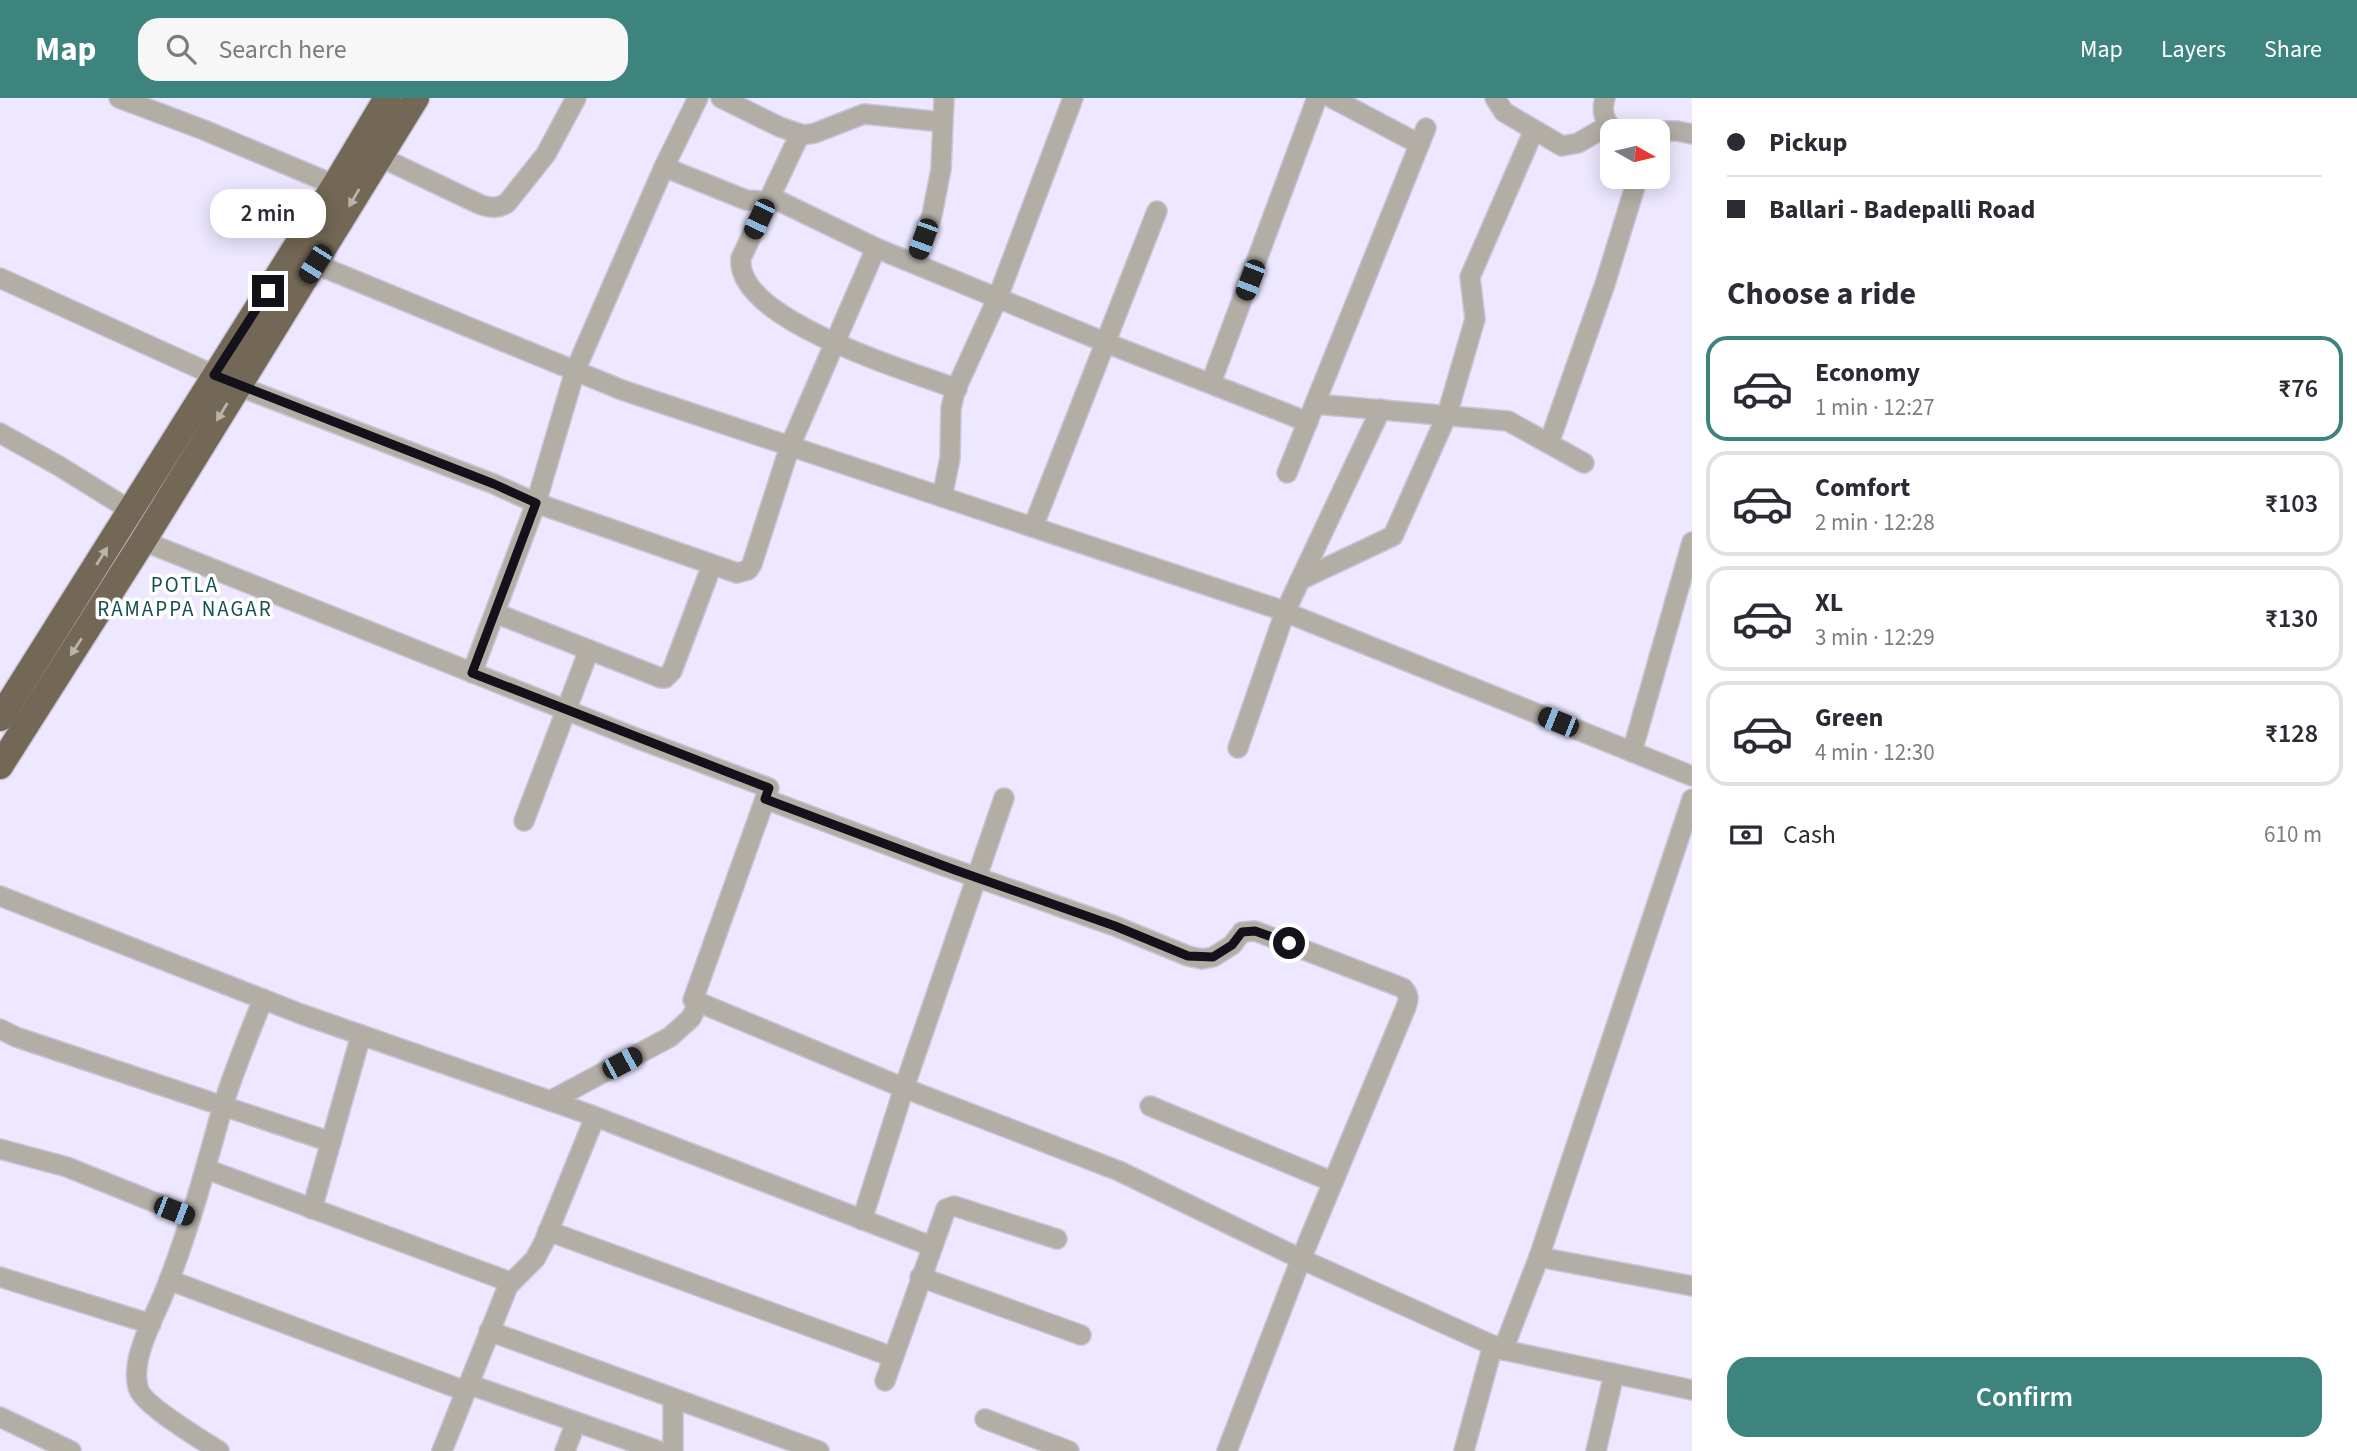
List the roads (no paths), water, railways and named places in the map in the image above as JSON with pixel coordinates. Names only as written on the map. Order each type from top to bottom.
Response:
[{"type":"highway","points":[[0,718],[387,98]]},
{"type":"highway","points":[[0,766],[144,541],[416,98]]},
{"type":"street","points":[[119,98],[335,185]]},
{"type":"street","points":[[378,156],[479,204],[500,207],[507,203],[546,154],[576,98]]},
{"type":"street","points":[[472,673],[536,503],[575,370],[664,167],[698,98]]},
{"type":"street","points":[[915,262],[934,206],[941,169],[944,98]]},
{"type":"street","points":[[942,496],[950,458],[951,408],[957,389],[998,298],[1073,98]]},
{"type":"street","points":[[1211,383],[1317,98]]},
{"type":"street","points":[[1287,473],[1423,136],[1332,98]]},
{"type":"street","points":[[1495,98],[1504,112],[1562,146],[1569,146],[1600,133]]},
{"type":"street","points":[[1605,98],[1602,111],[1606,119]]},
{"type":"street","points":[[729,100],[780,127],[800,134],[816,133],[863,114],[942,122]]},
{"type":"street","points":[[1300,580],[1393,536],[1447,415],[1475,319],[1470,277],[1534,130]]},
{"type":"street","points":[[1670,131],[1692,134]]},
{"type":"street","points":[[800,134],[741,258],[741,268],[750,284],[771,309],[835,343],[957,389]]},
{"type":"street","points":[[664,167],[746,200],[768,200],[790,206],[876,248],[1211,383],[1311,413],[1381,409],[1507,421],[1584,463]]},
{"type":"street","points":[[1549,443],[1605,284],[1634,189]]},
{"type":"street","points":[[1033,527],[1157,211]]},
{"type":"street","points":[[0,278],[239,386],[494,484],[536,503],[737,573],[748,570],[752,564],[790,446],[876,248]]},
{"type":"street","points":[[315,264],[622,390],[1285,612],[1692,776]]},
{"type":"street","points":[[1238,748],[1285,612],[1381,409]]},
{"type":"street","points":[[0,432],[130,510]]},
{"type":"street","points":[[144,541],[472,673],[769,788],[693,1000],[904,1088],[1119,1171],[1301,1259],[1498,1347],[1692,1390]]},
{"type":"street","points":[[1632,752],[1692,542]]},
{"type":"street","points":[[495,613],[665,678],[672,671],[712,565]]},
{"type":"street","points":[[524,821],[589,650]]},
{"type":"street","points":[[862,1220],[904,1088],[1004,798]]},
{"type":"street","points":[[765,799],[1115,926],[1188,956],[1213,957],[1232,945],[1242,932],[1255,931],[1403,988],[1409,998],[1406,1007],[1301,1259],[1227,1451]]},
{"type":"street","points":[[1464,1451],[1498,1347],[1539,1257],[1692,799]]},
{"type":"street","points":[[0,896],[263,999],[595,1117],[931,1246]]},
{"type":"street","points":[[219,1451],[145,1400],[140,1394],[136,1379],[145,1336],[169,1280],[206,1169],[223,1107],[263,999]]},
{"type":"street","points":[[550,1101],[670,1037],[691,1018],[699,1002]]},
{"type":"street","points":[[0,1030],[331,1142]]},
{"type":"street","points":[[312,1209],[361,1035]]},
{"type":"street","points":[[1150,1106],[1333,1182]]},
{"type":"street","points":[[442,1451],[510,1282],[535,1259],[595,1117]]},
{"type":"street","points":[[0,1149],[67,1167],[191,1217]]},
{"type":"street","points":[[206,1169],[510,1282]]},
{"type":"street","points":[[885,1381],[944,1212],[954,1206],[1057,1239]]},
{"type":"street","points":[[548,1231],[893,1357]]},
{"type":"street","points":[[1539,1257],[1692,1286]]},
{"type":"street","points":[[0,1277],[151,1324]]},
{"type":"street","points":[[920,1277],[1081,1335]]},
{"type":"street","points":[[169,1280],[466,1388],[659,1451]]},
{"type":"street","points":[[489,1331],[819,1451]]},
{"type":"street","points":[[1596,1451],[1614,1374]]},
{"type":"street","points":[[673,1398],[673,1451]]},
{"type":"street","points":[[0,1417],[71,1451]]},
{"type":"street","points":[[985,1419],[1069,1451]]},
{"type":"street","points":[[565,1451],[576,1422]]},
{"type":"district","name":"POTLA RAMAPPA NAGAR","points":[[185,597]]}]
